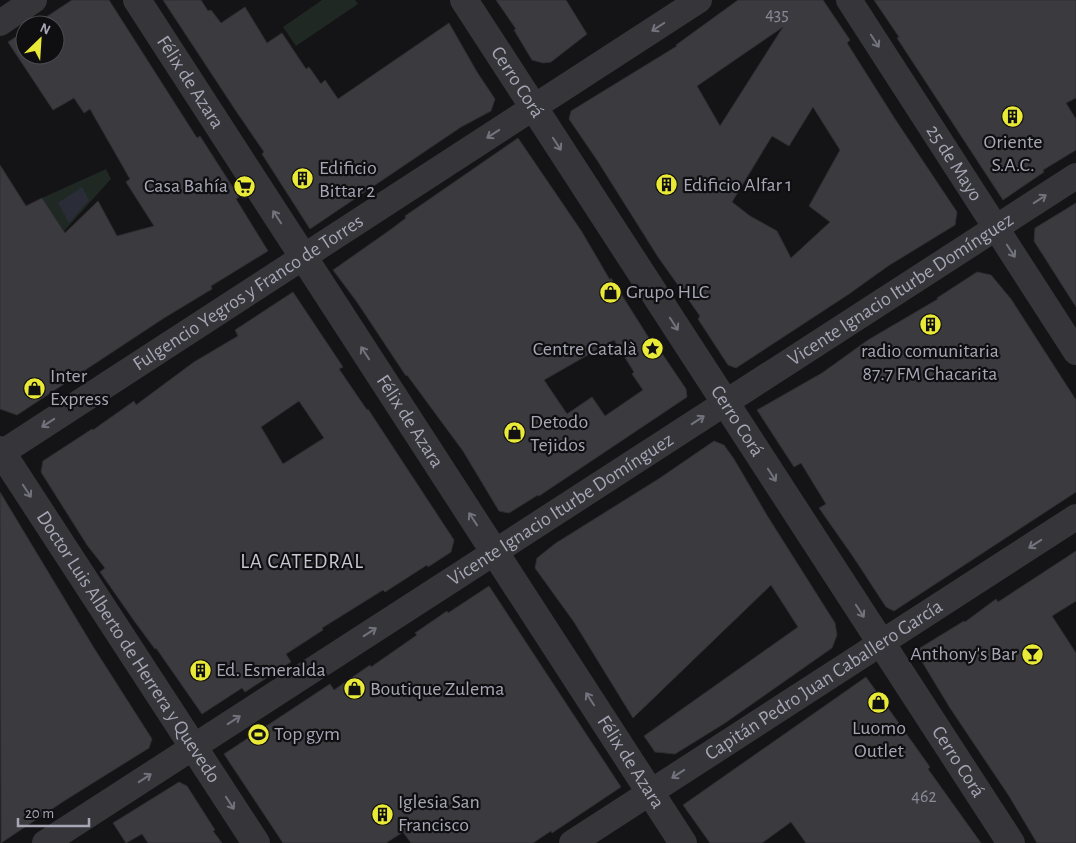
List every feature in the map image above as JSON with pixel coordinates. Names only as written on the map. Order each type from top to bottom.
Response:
[{"type":"street","points":[[0,23],[34,0]]},
{"type":"street","name":"Félix de Azara","points":[[137,0],[683,843]]},
{"type":"street","name":"Cerro Corá","points":[[464,0],[1011,843]]},
{"type":"street","name":"Fulgencio Yegros y Franco de Torres","points":[[1,452],[699,0]]},
{"type":"street","name":"25 de Mayo","points":[[849,0],[1076,352]]},
{"type":"street","name":"Vicente Ignacio Iturbe Domínguez","points":[[45,843],[1076,176]]},
{"type":"street","name":"Doctor Luis Alberto de Herrera y Quevedo","points":[[1,452],[256,843]]},
{"type":"street","name":"Capitán Pedro Juan Caballero García","points":[[572,843],[1076,517]]},
{"type":"shaded area","points":[[322,0],[355,0],[358,4],[296,46],[283,27]]},
{"type":"shaded area","points":[[106,169],[111,179],[64,231],[42,198]]},
{"type":"shaded area","points":[[82,187],[89,200],[69,223],[58,203]]},
{"type":"building","points":[[72,0],[109,0],[197,138],[200,136],[239,197],[236,199],[268,251],[211,286],[212,289],[164,318],[17,415],[0,409],[0,165],[26,206],[42,198],[65,233],[98,201],[117,236],[154,226],[126,182],[130,179],[90,109],[84,113],[74,98],[53,110],[23,65],[65,65],[65,15],[49,15]]},
{"type":"building","points":[[163,0],[201,0],[208,11],[211,10],[221,23],[245,7],[267,43],[282,33],[306,69],[309,67],[321,84],[325,80],[338,99],[449,23],[495,99],[491,111],[461,127],[310,229],[262,154],[264,152]]},
{"type":"building","points":[[496,0],[566,0],[587,34],[551,62],[543,63],[532,60],[514,30],[516,29]]},
{"type":"building","points":[[738,0],[823,0],[850,40],[847,43],[895,119],[957,212],[955,225],[888,266],[849,294],[736,368],[728,365],[698,319],[700,316],[658,257],[569,119],[571,111],[676,45]],"holes":[[[783,27],[720,126],[697,86]],[[813,107],[840,150],[809,206],[830,222],[791,258],[777,231],[750,216],[732,202],[772,136],[789,146]]]},
{"type":"building","points":[[874,0],[1076,0],[1076,98],[1066,103],[1076,119],[1076,150],[1043,170],[1044,172],[1003,200]]},
{"type":"building","points":[[15,37],[15,53],[8,42]]},
{"type":"building","points":[[518,138],[582,232],[610,280],[611,278],[659,354],[661,352],[686,389],[687,397],[539,496],[509,513],[499,511],[463,451],[406,376],[357,302],[333,270],[406,218],[405,216]],"holes":[[[614,340],[634,372],[632,374],[643,390],[605,416],[592,397],[567,414],[544,380]]]},
{"type":"building","points":[[1076,203],[1076,307],[1034,241],[1035,228]]},
{"type":"building","points":[[977,272],[991,275],[1011,299],[1076,400],[1076,492],[894,611],[886,607],[819,508],[826,504],[801,463],[794,467],[757,410],[822,373],[868,340],[938,299]]},
{"type":"building","points":[[293,292],[343,367],[339,369],[368,409],[454,540],[451,552],[385,592],[383,590],[322,628],[323,630],[286,654],[291,662],[245,692],[242,688],[202,714],[100,572],[105,568],[87,545],[41,472],[43,461],[93,430],[134,401],[136,405],[194,362],[238,336],[235,330]],"holes":[[[299,401],[324,438],[283,464],[261,427]]]},
{"type":"building","points":[[714,441],[724,445],[734,459],[835,623],[837,635],[832,648],[725,723],[675,754],[655,752],[644,736],[798,627],[771,585],[633,718],[574,622],[535,568],[537,558],[556,543],[660,478]]},
{"type":"building","points":[[0,492],[94,648],[152,739],[149,748],[1,843]]},
{"type":"building","points":[[1076,551],[1076,601],[1052,616],[1076,653],[1076,843],[1037,843],[918,655],[920,648],[965,622],[996,599],[998,602]]},
{"type":"building","points":[[489,586],[621,787],[552,833],[551,831],[533,843],[411,843],[403,832],[386,843],[283,843],[224,754],[330,684],[334,690],[370,665],[371,667],[417,635],[415,633],[447,611],[448,613]]},
{"type":"building","points":[[866,677],[981,843],[806,843],[791,822],[762,843],[710,843],[683,805]]},
{"type":"building","points":[[179,782],[187,786],[222,843],[148,843],[142,834],[126,843],[113,823]]},
{"type":"place","name":"Oriente S.A.C.","points":[[1013,116]]},
{"type":"place","name":"Edificio Bittar 2","points":[[303,179]]},
{"type":"place","name":"Edificio Alfar 1","points":[[667,185]]},
{"type":"place","name":"Casa Bahía","points":[[244,186]]},
{"type":"place","name":"Grupo HLC","points":[[610,292]]},
{"type":"place","name":"radio comunitaria 87.7 FM Chacarita","points":[[930,325]]},
{"type":"place","name":"Centre Català","points":[[653,349]]},
{"type":"place","name":"Inter Express","points":[[34,388]]},
{"type":"place","name":"Detodo Tejidos","points":[[514,433]]},
{"type":"place","name":"Anthony's Bar","points":[[1033,654]]},
{"type":"place","name":"Ed. Esmeralda","points":[[200,670]]},
{"type":"place","name":"Boutique Zulema","points":[[354,689]]},
{"type":"place","name":"Luomo Outlet","points":[[879,702]]},
{"type":"place","name":"Top gym","points":[[258,734]]},
{"type":"place","name":"Iglesia San Francisco","points":[[382,814]]},
{"type":"district","name":"LA CATEDRAL","points":[[302,561]]}]
